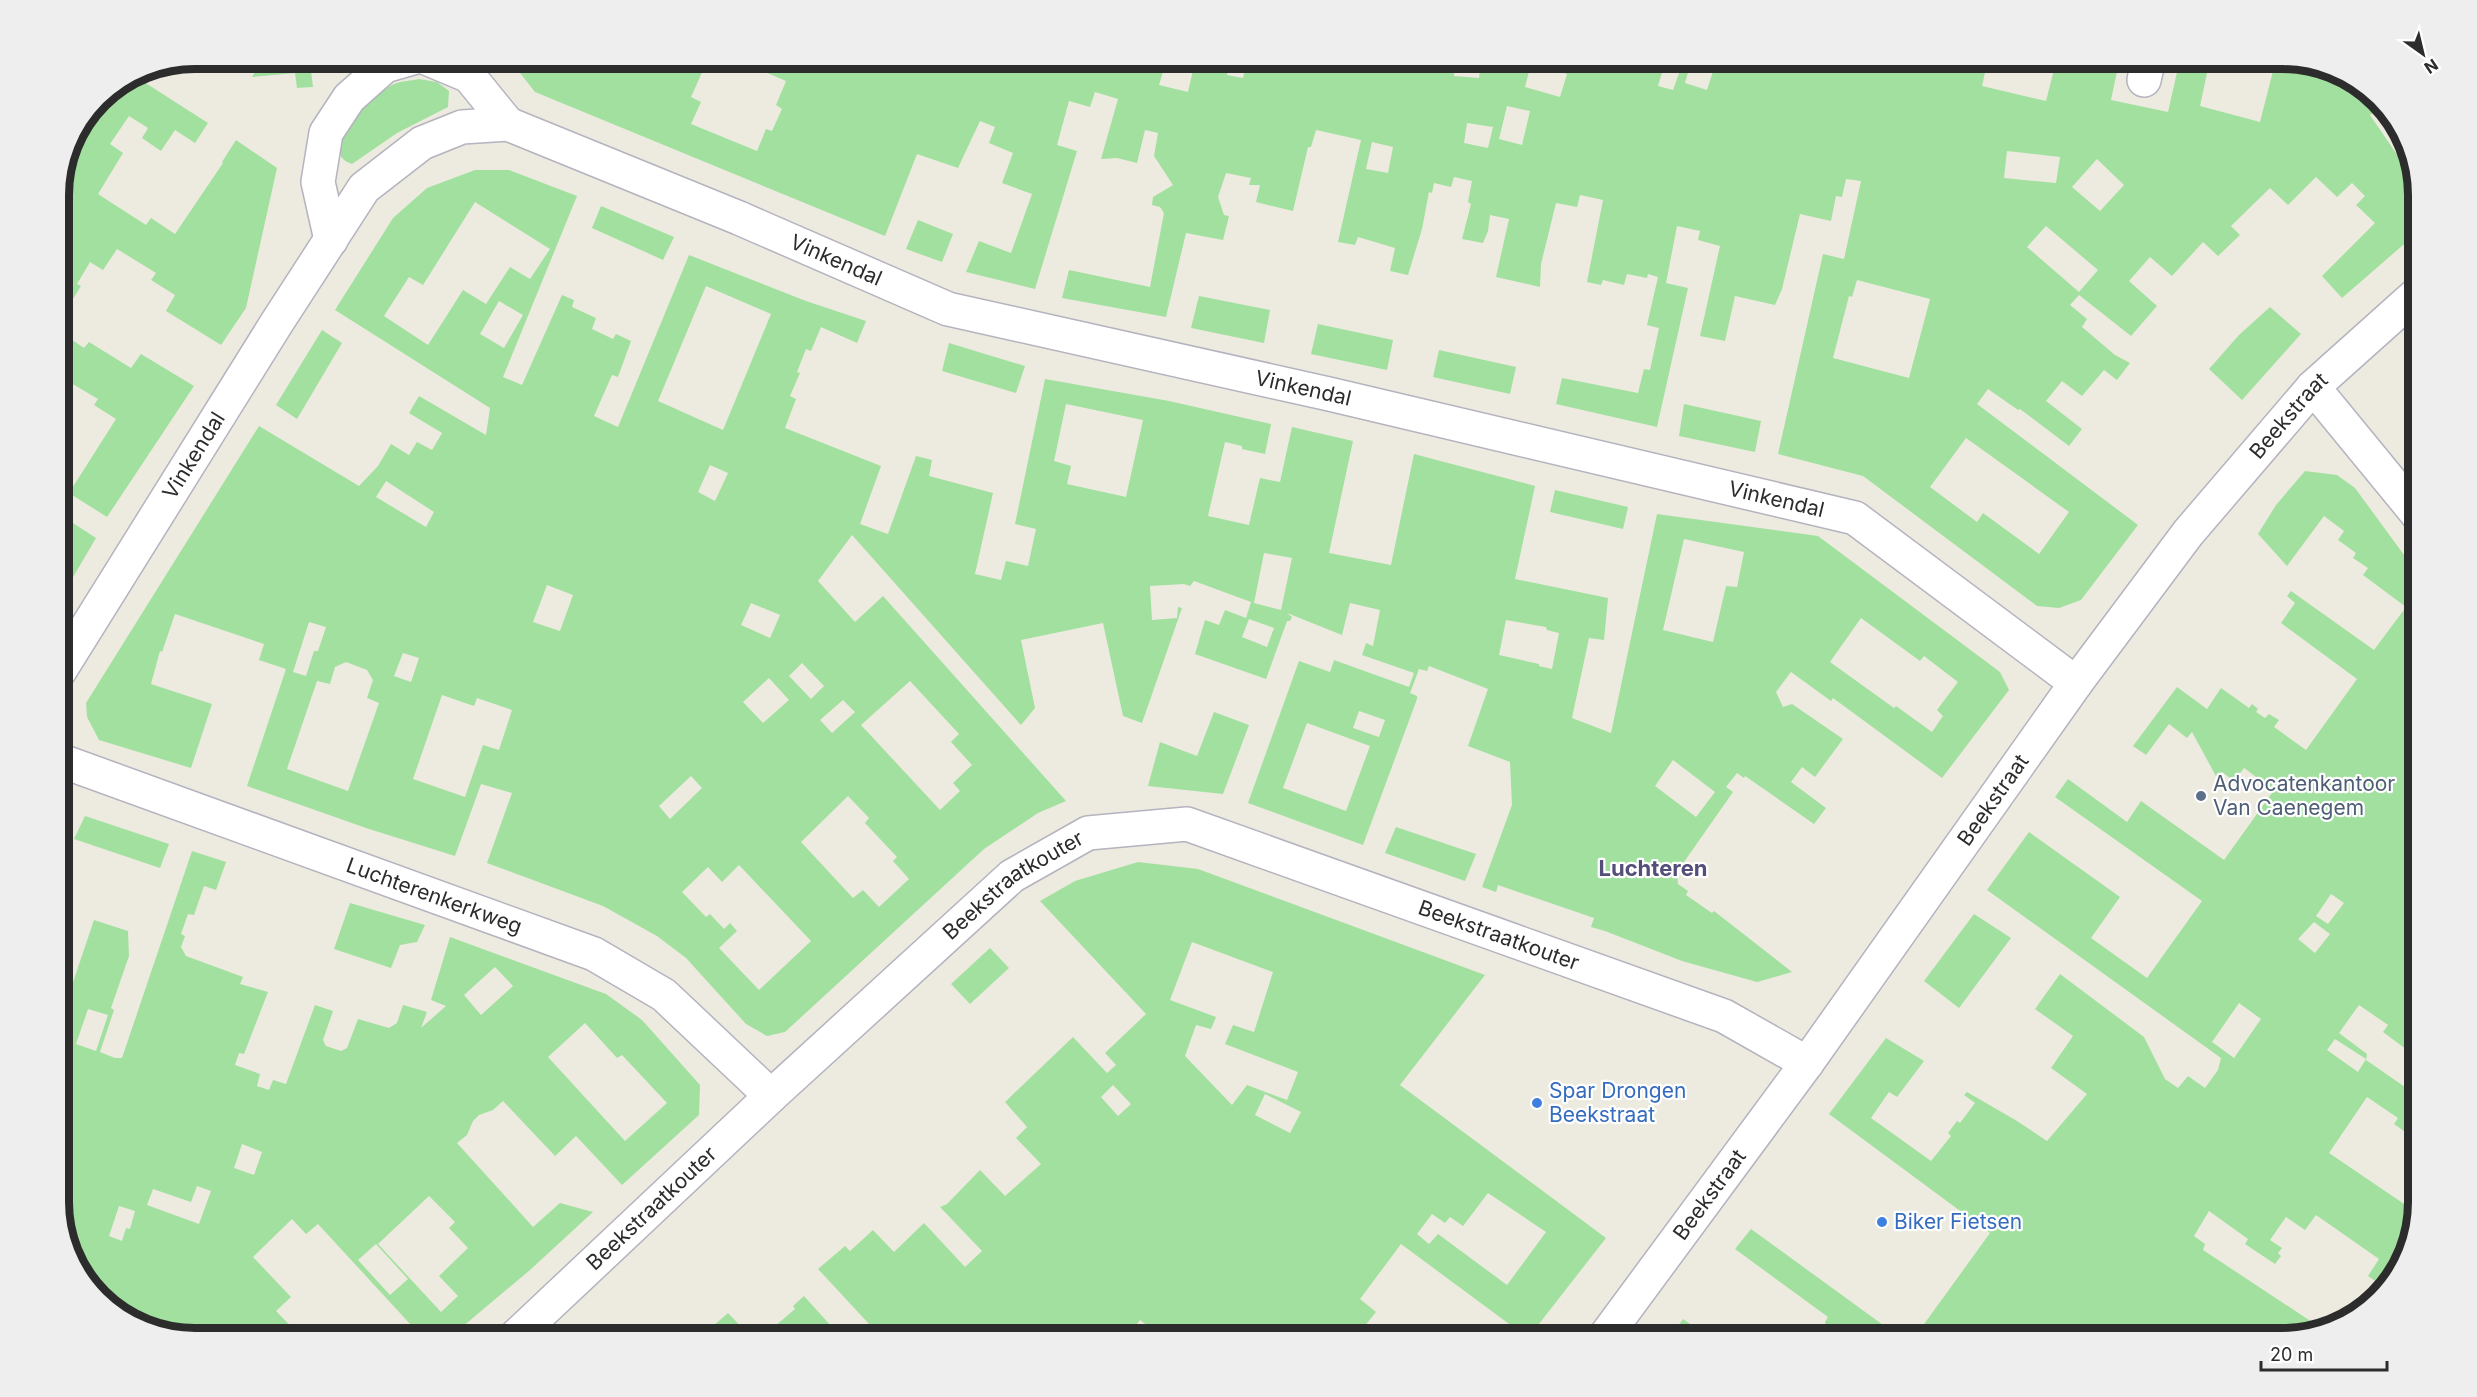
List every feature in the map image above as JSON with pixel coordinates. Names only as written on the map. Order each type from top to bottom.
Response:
[{"type":"street","points":[[331,240],[318,182],[326,133],[349,98],[382,69]]},
{"type":"street","name":"Vinkendal","points":[[452,69],[469,76],[508,124]]},
{"type":"street","name":"Vinkendal","points":[[69,656],[364,189],[422,143],[462,127],[508,124],[728,214],[948,309],[1340,397],[1855,519],[2076,683]]},
{"type":"street","name":"Beekstraat","points":[[1611,1328],[1806,1064],[2076,683],[2188,533],[2313,387],[2408,302]]},
{"type":"street","points":[[2313,387],[2408,503]]},
{"type":"street","name":"Luchterenkerkweg","points":[[69,764],[594,954],[664,995],[771,1096]]},
{"type":"street","name":"Beekstraatkouter","points":[[525,1328],[771,1096],[1012,876],[1088,833],[1187,824],[1724,1016],[1806,1064]]},
{"type":"green space","points":[[257,69],[327,69],[311,71],[313,87],[297,88],[295,73],[252,77]]},
{"type":"green space","points":[[517,69],[704,69],[691,97],[701,102],[691,124],[757,151],[766,129],[772,131],[782,109],[776,105],[786,81],[758,69],[1164,69],[1159,85],[1188,92],[1193,70],[1187,69],[1228,69],[1227,75],[1243,78],[1245,69],[1454,69],[1454,76],[1479,78],[1480,69],[1530,69],[1525,87],[1560,97],[1567,74],[1549,69],[1663,69],[1658,86],[1673,90],[1681,69],[1689,69],[1685,83],[1707,90],[1714,69],[1986,69],[1982,86],[2046,101],[2054,69],[2118,69],[2111,100],[2168,112],[2178,69],[2208,69],[2200,106],[2260,122],[2273,69],[2299,70],[2315,73],[2345,86],[2359,95],[2376,111],[2370,115],[2403,161],[2406,170],[2408,241],[2342,298],[2322,276],[2375,223],[2356,205],[2365,196],[2352,183],[2337,197],[2316,177],[2288,205],[2270,188],[2231,226],[2240,235],[2218,256],[2203,242],[2172,276],[2150,257],[2129,281],[2157,306],[2131,336],[2079,295],[2070,305],[2087,319],[2082,327],[2115,355],[2130,363],[2117,380],[2104,370],[2082,396],[2062,381],[2046,401],[2082,429],[2069,446],[2020,409],[2018,410],[1988,389],[1977,404],[2138,525],[2081,600],[2059,608],[2037,606],[1863,476],[1778,454],[1823,254],[1844,259],[1861,181],[1846,179],[1842,197],[1836,196],[1831,221],[1800,214],[1782,289],[1775,305],[1735,296],[1725,341],[1700,336],[1720,246],[1698,240],[1700,231],[1677,226],[1666,283],[1688,288],[1657,427],[1556,404],[1562,378],[1638,393],[1644,369],[1650,370],[1659,328],[1647,325],[1658,277],[1648,274],[1647,278],[1627,274],[1624,285],[1603,280],[1601,285],[1587,282],[1603,200],[1580,195],[1577,207],[1556,203],[1541,264],[1540,287],[1496,277],[1509,219],[1490,215],[1488,231],[1483,243],[1462,239],[1471,204],[1468,202],[1472,181],[1454,177],[1451,187],[1434,183],[1432,193],[1429,192],[1422,229],[1408,275],[1390,271],[1395,248],[1358,237],[1355,245],[1338,242],[1361,140],[1316,130],[1311,147],[1308,147],[1293,211],[1256,202],[1260,185],[1249,185],[1251,178],[1226,173],[1218,197],[1224,215],[1229,216],[1223,240],[1186,233],[1166,317],[1062,298],[1069,270],[1150,287],[1164,213],[1160,207],[1152,205],[1153,197],[1173,185],[1154,156],[1158,133],[1145,130],[1137,163],[1117,158],[1101,159],[1118,99],[1095,92],[1090,107],[1069,101],[1057,145],[1077,151],[1035,289],[966,272],[979,241],[1011,253],[1032,194],[1002,183],[1013,153],[989,143],[995,127],[980,121],[958,168],[917,154],[885,236],[535,92]],"holes":[[[1507,106],[1530,111],[1522,145],[1499,139]],[[1467,123],[1493,127],[1488,148],[1464,143]],[[1372,142],[1393,147],[1388,173],[1366,169]],[[2007,151],[2060,157],[2056,183],[2004,178]],[[2097,159],[2124,185],[2100,211],[2072,187]],[[2046,226],[2098,270],[2079,292],[2027,247]],[[1857,280],[1930,299],[1909,378],[1833,358],[1849,296],[1852,297]],[[1966,438],[2069,512],[2039,554],[1983,513],[1977,522],[1930,487]]]},
{"type":"green space","points":[[419,79],[437,82],[449,91],[448,107],[397,133],[352,164],[341,157],[339,147],[342,135],[361,111],[392,85]]},
{"type":"green space","points":[[142,81],[208,123],[195,143],[175,130],[161,151],[142,138],[148,128],[129,116],[110,144],[123,153],[98,194],[146,225],[151,218],[175,234],[236,140],[277,168],[246,308],[221,345],[166,311],[175,295],[151,280],[156,273],[117,249],[103,270],[90,262],[77,284],[81,286],[69,303],[69,207],[73,200],[69,197],[71,170],[82,139],[90,125],[112,100]]},
{"type":"green space","points":[[475,170],[509,170],[577,196],[503,377],[522,385],[562,295],[574,300],[572,307],[596,318],[592,329],[613,339],[616,334],[631,341],[618,377],[612,375],[594,416],[618,427],[689,255],[806,301],[866,321],[857,343],[821,327],[811,351],[806,349],[797,372],[800,373],[790,396],[796,399],[785,428],[881,466],[860,524],[888,534],[916,456],[932,460],[929,476],[993,493],[975,574],[1001,580],[1006,561],[1028,566],[1036,529],[1015,524],[1045,379],[1169,401],[1271,424],[1265,454],[1242,449],[1242,446],[1225,442],[1208,516],[1249,525],[1260,478],[1280,482],[1292,427],[1353,441],[1329,553],[1391,565],[1414,454],[1535,486],[1515,579],[1608,598],[1604,640],[1589,638],[1572,718],[1611,733],[1657,514],[1818,536],[2000,672],[2009,690],[1942,778],[1833,698],[1831,701],[1791,672],[1776,692],[1783,707],[1792,704],[1843,739],[1815,777],[1802,767],[1791,782],[1826,808],[1814,824],[1745,776],[1744,778],[1737,773],[1726,787],[1733,792],[1677,872],[1678,884],[1688,891],[1686,895],[1712,913],[1714,911],[1792,972],[1757,982],[1682,961],[1591,927],[1594,918],[1498,885],[1496,892],[1482,887],[1512,805],[1510,762],[1468,746],[1488,689],[1429,666],[1427,671],[1419,669],[1410,693],[1417,696],[1417,699],[1363,845],[1248,803],[1299,661],[1330,672],[1334,660],[1409,687],[1414,673],[1362,655],[1366,643],[1373,646],[1380,610],[1350,603],[1342,635],[1287,613],[1292,617],[1290,621],[1287,621],[1266,679],[1195,654],[1205,620],[1219,625],[1225,610],[1246,618],[1251,602],[1194,581],[1190,586],[1184,584],[1150,586],[1152,620],[1177,618],[1178,607],[1182,608],[1142,723],[1123,716],[1103,623],[1021,640],[1035,708],[1021,725],[852,535],[818,581],[855,622],[883,596],[1066,801],[1038,813],[984,849],[785,1032],[767,1036],[746,1024],[686,958],[657,936],[603,906],[487,863],[512,793],[481,784],[455,856],[366,828],[247,786],[286,669],[259,660],[264,644],[175,614],[162,652],[160,651],[151,684],[212,704],[191,768],[99,740],[87,717],[86,703],[259,426],[359,486],[378,466],[391,444],[409,455],[417,442],[432,450],[442,433],[409,413],[419,396],[486,435],[490,408],[335,310],[393,218],[427,188]],"holes":[[[475,202],[550,249],[530,279],[510,267],[486,304],[463,290],[428,345],[384,316],[409,277],[423,285]],[[706,286],[771,314],[723,430],[658,401]],[[499,301],[523,315],[504,348],[480,334]],[[1066,404],[1143,420],[1126,497],[1067,484],[1071,466],[1054,461]],[[710,465],[728,473],[715,501],[698,492]],[[386,481],[434,512],[426,527],[376,497]],[[1684,539],[1744,552],[1737,587],[1726,586],[1713,642],[1663,630]],[[1264,553],[1292,558],[1281,610],[1254,603]],[[547,585],[573,595],[560,631],[533,622]],[[751,603],[780,615],[770,638],[741,625]],[[1861,618],[1920,661],[1924,656],[1958,682],[1937,710],[1943,716],[1932,732],[1830,662]],[[1249,619],[1274,628],[1267,647],[1242,637]],[[1506,620],[1546,627],[1547,630],[1559,633],[1552,669],[1499,655]],[[309,622],[326,627],[318,651],[314,651],[306,676],[293,672]],[[403,653],[419,658],[411,682],[394,676]],[[346,662],[367,670],[373,680],[367,698],[379,703],[348,791],[287,769],[317,681],[330,684],[335,667]],[[802,663],[824,686],[811,699],[789,676]],[[769,678],[789,700],[763,723],[743,702]],[[910,681],[959,734],[951,742],[972,765],[953,783],[960,791],[940,810],[861,725]],[[442,695],[474,706],[477,698],[512,710],[499,750],[483,745],[465,797],[413,779]],[[843,700],[855,712],[832,733],[820,720]],[[1359,711],[1385,720],[1379,737],[1353,728]],[[1307,723],[1370,746],[1346,811],[1283,788]],[[1673,760],[1715,792],[1696,817],[1655,786]],[[691,776],[702,788],[670,819],[659,806]],[[848,796],[869,818],[865,823],[897,857],[893,861],[909,879],[879,907],[863,890],[853,898],[801,842]],[[739,865],[811,941],[759,990],[719,948],[737,931],[730,923],[724,929],[710,914],[706,917],[682,892],[708,867],[722,882]]]},
{"type":"green space","points":[[601,206],[674,237],[663,260],[592,228]]},
{"type":"green space","points":[[918,220],[953,234],[942,262],[906,249]]},
{"type":"green space","points":[[1199,296],[1270,310],[1264,343],[1191,328]]},
{"type":"green space","points":[[2270,307],[2301,334],[2242,400],[2209,369],[2239,335]]},
{"type":"green space","points":[[1318,324],[1393,340],[1387,370],[1311,354]]},
{"type":"green space","points":[[322,330],[342,343],[297,419],[276,405]]},
{"type":"green space","points":[[69,338],[84,348],[89,342],[131,368],[141,354],[194,386],[107,517],[69,493],[116,419],[94,405],[98,399],[69,382]]},
{"type":"green space","points":[[949,343],[1025,366],[1016,393],[942,371]]},
{"type":"green space","points":[[1439,350],[1516,367],[1510,394],[1433,377]]},
{"type":"green space","points":[[1684,404],[1761,421],[1755,452],[1679,436]]},
{"type":"green space","points":[[2305,471],[2337,475],[2355,488],[2408,560],[2408,1051],[2383,1032],[2388,1025],[2359,1005],[2339,1033],[2367,1054],[2366,1060],[2408,1089],[2408,1134],[2394,1124],[2398,1118],[2367,1097],[2329,1153],[2408,1206],[2404,1235],[2398,1250],[2391,1265],[2377,1284],[2368,1276],[2379,1259],[2316,1215],[2305,1230],[2286,1217],[2270,1240],[2282,1248],[2278,1253],[2281,1256],[2275,1264],[2245,1244],[2248,1239],[2209,1211],[2194,1236],[2205,1244],[2203,1250],[2315,1324],[2282,1328],[1921,1328],[1990,1233],[1829,1114],[1886,1038],[1924,1061],[1897,1097],[1889,1092],[1871,1118],[1931,1161],[1951,1136],[1948,1133],[1957,1121],[1960,1123],[1975,1103],[1964,1095],[1967,1092],[2047,1141],[2087,1094],[2051,1068],[2073,1036],[2035,1009],[2060,974],[2144,1037],[2165,1079],[2178,1088],[2188,1076],[2205,1088],[2218,1070],[2221,1058],[1987,890],[2029,832],[2120,897],[2091,938],[2147,978],[2202,901],[2055,797],[2068,779],[2127,822],[2141,801],[2224,860],[2274,790],[2244,768],[2234,781],[2222,772],[2217,778],[2192,732],[2187,738],[2169,724],[2146,755],[2133,746],[2177,687],[2207,709],[2221,688],[2249,708],[2252,704],[2258,709],[2256,712],[2265,718],[2269,714],[2279,720],[2274,727],[2306,750],[2357,679],[2281,623],[2295,603],[2287,596],[2291,591],[2374,650],[2406,607],[2363,575],[2368,568],[2353,558],[2356,553],[2338,540],[2344,531],[2324,516],[2287,566],[2258,534],[2276,505]],"holes":[[[2331,894],[2344,903],[2328,924],[2316,916]],[[2314,922],[2330,934],[2315,953],[2298,939]],[[2239,1003],[2261,1019],[2234,1058],[2212,1042]],[[2335,1039],[2366,1059],[2358,1072],[2327,1050]]]},
{"type":"green space","points":[[1555,490],[1628,507],[1623,529],[1550,512]]},
{"type":"green space","points":[[69,520],[96,538],[69,584]]},
{"type":"green space","points":[[1214,712],[1249,725],[1223,794],[1148,786],[1160,742],[1197,756]]},
{"type":"green space","points":[[85,816],[169,844],[160,868],[74,839]]},
{"type":"green space","points":[[1396,827],[1476,854],[1465,881],[1385,853]]},
{"type":"green space","points":[[192,851],[226,862],[216,890],[204,886],[194,915],[188,914],[181,934],[185,936],[181,947],[186,956],[243,977],[240,984],[268,992],[244,1054],[239,1053],[235,1065],[260,1074],[257,1086],[269,1090],[273,1080],[286,1084],[315,1005],[333,1011],[323,1040],[326,1046],[341,1051],[347,1048],[358,1019],[389,1028],[397,1023],[403,1005],[427,1012],[421,1028],[446,1006],[431,1000],[450,937],[606,994],[642,1020],[700,1085],[699,1115],[622,1185],[576,1136],[555,1156],[503,1101],[493,1110],[479,1115],[473,1121],[467,1135],[457,1143],[533,1227],[560,1203],[593,1212],[530,1270],[461,1328],[414,1328],[318,1224],[306,1234],[292,1219],[253,1257],[291,1297],[276,1311],[292,1328],[178,1327],[147,1318],[125,1307],[112,1297],[90,1272],[82,1258],[71,1227],[69,1210],[69,994],[94,920],[128,931],[129,956],[111,1008],[114,1010],[100,1052],[115,1058],[122,1058]],"holes":[[[495,967],[513,986],[481,1015],[464,995]],[[88,1009],[108,1015],[96,1051],[76,1044]],[[585,1023],[617,1058],[622,1055],[667,1103],[625,1141],[548,1057]],[[242,1144],[262,1152],[254,1175],[234,1168]],[[197,1186],[211,1191],[199,1224],[147,1205],[153,1189],[191,1202]],[[429,1196],[455,1222],[449,1228],[468,1248],[439,1276],[458,1296],[441,1312],[378,1244]],[[119,1206],[135,1211],[130,1229],[126,1228],[122,1241],[109,1236]],[[376,1244],[408,1279],[390,1295],[358,1260]]]},
{"type":"green space","points":[[1138,862],[1198,869],[1485,975],[1400,1085],[1606,1238],[1536,1328],[1514,1328],[1401,1244],[1360,1299],[1376,1312],[1363,1328],[1151,1328],[1140,1320],[1134,1328],[866,1328],[870,1325],[818,1269],[845,1246],[850,1251],[873,1230],[894,1252],[924,1223],[965,1267],[982,1251],[940,1207],[947,1204],[980,1170],[1005,1196],[1041,1164],[1016,1138],[1027,1127],[1005,1102],[1073,1037],[1107,1073],[1116,1065],[1105,1053],[1146,1014],[1040,901],[1075,881]],"holes":[[[1192,942],[1273,972],[1254,1032],[1233,1025],[1225,1044],[1298,1072],[1287,1100],[1247,1085],[1232,1105],[1185,1056],[1196,1025],[1211,1029],[1216,1017],[1170,1000]],[[1113,1085],[1131,1104],[1118,1116],[1101,1097]],[[1265,1094],[1301,1112],[1290,1133],[1255,1115]],[[1488,1193],[1546,1232],[1507,1285],[1438,1234],[1429,1244],[1417,1234],[1432,1214],[1445,1223],[1450,1217],[1463,1226]]]},
{"type":"green space","points":[[350,903],[425,925],[417,942],[400,945],[391,968],[334,949]]},
{"type":"green space","points":[[1974,914],[2011,938],[1959,1008],[1924,981]]},
{"type":"green space","points":[[990,948],[1009,968],[970,1004],[951,984]]},
{"type":"green space","points":[[1751,1229],[1887,1328],[1827,1328],[1825,1322],[1828,1317],[1735,1249]]},
{"type":"green space","points":[[804,1296],[833,1328],[773,1328],[795,1309],[793,1306]]},
{"type":"green space","points":[[728,1313],[742,1328],[713,1328]]},
{"type":"green space","points":[[1683,1319],[1696,1328],[1677,1328]]},
{"type":"place","name":"Advocatenkantoor Van Caenegem","points":[[2201,796]]},
{"type":"place","name":"Spar Drongen Beekstraat","points":[[1537,1103]]},
{"type":"place","name":"Biker Fietsen","points":[[1882,1222]]},
{"type":"district","name":"Luchteren","points":[[1653,868]]}]
